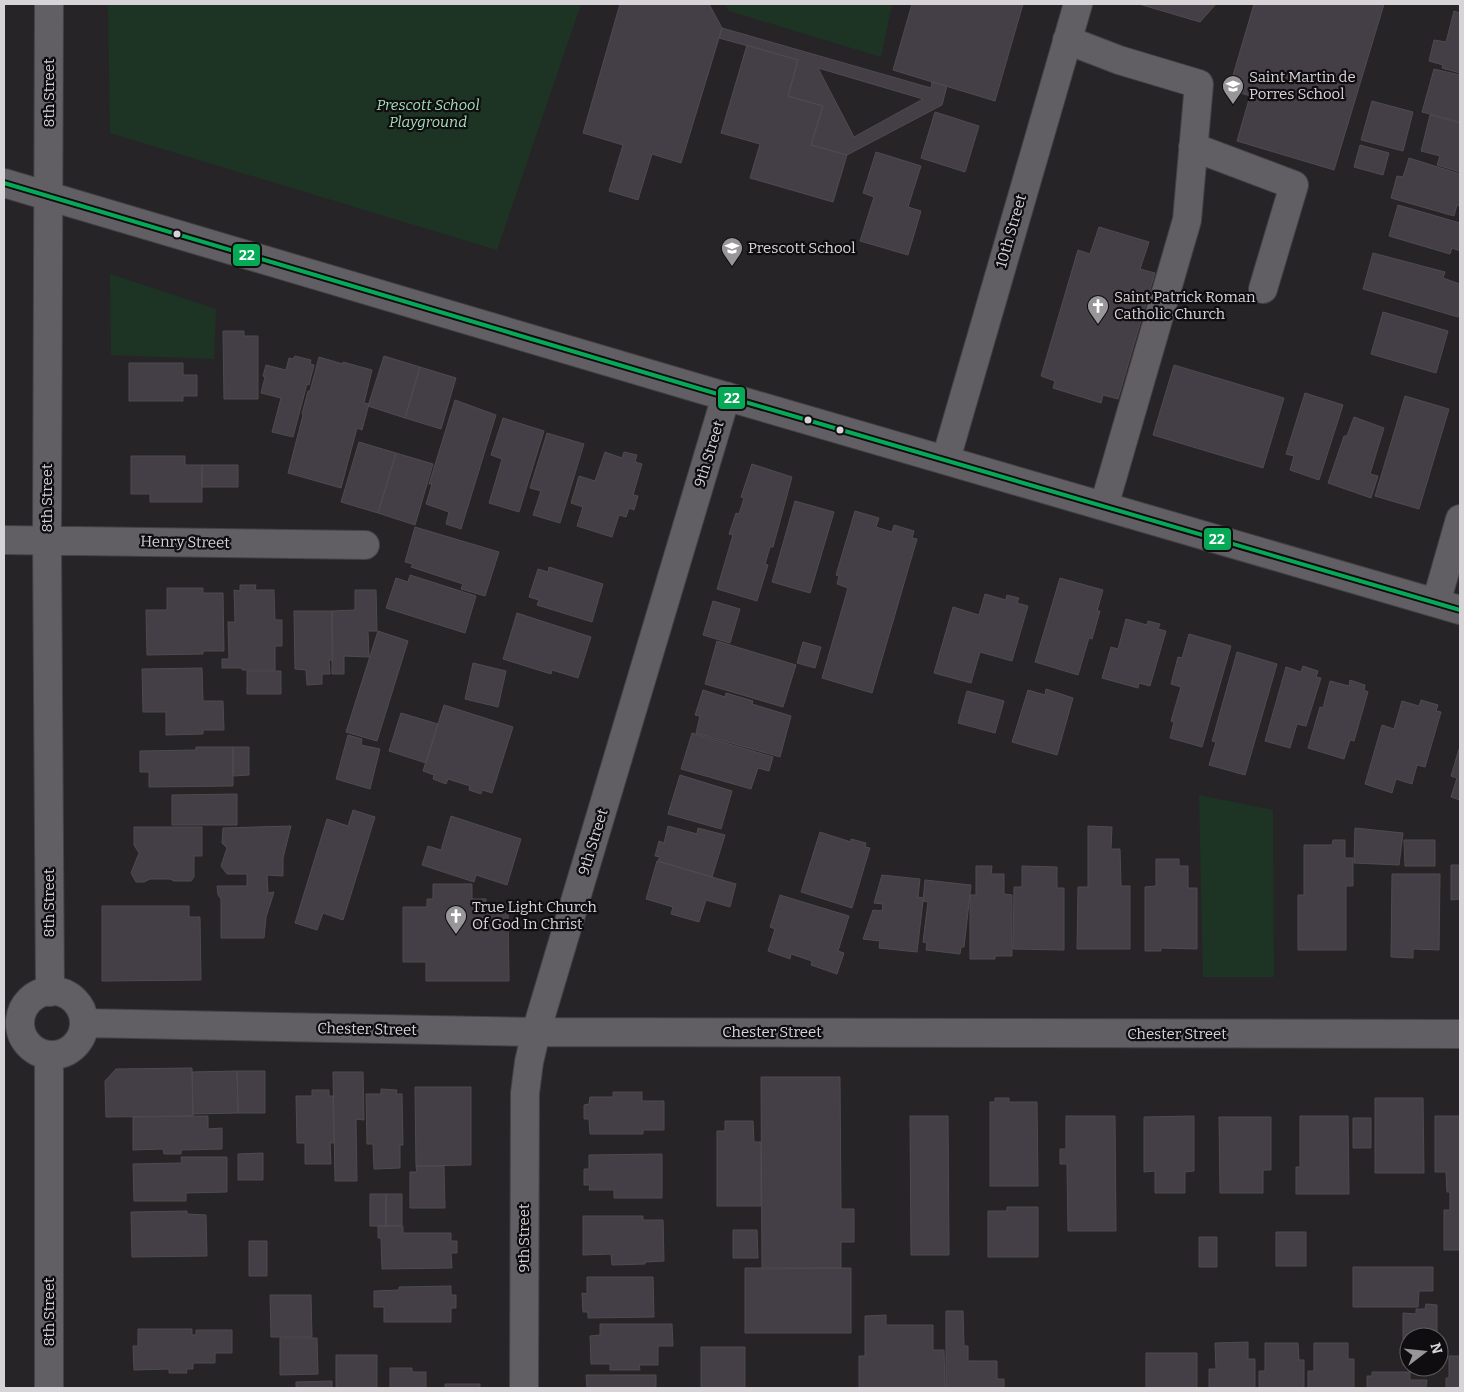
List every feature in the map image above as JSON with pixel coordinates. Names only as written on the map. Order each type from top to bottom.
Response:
[{"type":"street","name":"8th Street","points":[[49,4],[47,540],[50,992]]},
{"type":"street","name":"10th Street","points":[[946,459],[1078,4]]},
{"type":"street","points":[[1067,40],[1120,60],[1199,84],[1186,220],[1104,506]]},
{"type":"street","points":[[1193,147],[1294,185],[1263,289]]},
{"type":"street","points":[[4,183],[1448,607],[1460,519]]},
{"type":"street","name":"9th Street","points":[[524,1388],[525,1093],[529,1062],[536,1032],[726,396]]},
{"type":"street","name":"Henry Street","points":[[4,540],[365,545]]},
{"type":"street","points":[[50,992],[60,992],[70,996],[77,1003],[84,1023],[78,1043],[70,1050],[60,1054],[49,1055],[32,1047],[25,1040],[22,1030],[12,1020],[33,998],[50,992]]},
{"type":"street","name":"Chester Street","points":[[84,1023],[536,1032],[1460,1034]]},
{"type":"street","name":"8th Street","points":[[49,1055],[49,1388]]},
{"type":"green space","name":"Prescott School Playground","points":[[108,4],[581,4],[497,250],[110,133]]},
{"type":"green space","points":[[725,4],[892,4],[881,57],[729,11]]},
{"type":"green space","points":[[110,274],[216,309],[214,359],[111,355]]},
{"type":"green space","points":[[1199,795],[1273,810],[1274,977],[1203,977]]},
{"type":"building","points":[[620,4],[709,4],[722,28],[681,163],[652,154],[638,200],[609,191],[623,145],[583,133]]},
{"type":"building","points":[[912,4],[1023,4],[995,101],[893,70]]},
{"type":"building","points":[[1139,4],[1216,4],[1200,22]]},
{"type":"building","points":[[1254,4],[1384,4],[1334,170],[1237,141],[1250,96],[1229,89]]},
{"type":"building","points":[[1454,11],[1460,13],[1460,73],[1442,68],[1443,65],[1429,61],[1434,40],[1446,42]]},
{"type":"building","points":[[722,28],[931,88],[932,82],[947,86],[942,105],[847,155],[811,145],[823,106],[788,96],[798,60],[719,38]],"holes":[[[818,68],[923,99],[854,137]]]},
{"type":"building","points":[[747,45],[798,60],[788,96],[823,106],[811,145],[847,155],[833,202],[750,178],[760,144],[721,133]]},
{"type":"building","points":[[1434,69],[1460,75],[1460,122],[1422,112]]},
{"type":"building","points":[[1372,101],[1413,112],[1403,151],[1361,140]]},
{"type":"building","points":[[935,112],[979,126],[965,172],[921,158]]},
{"type":"building","points":[[1430,115],[1460,123],[1460,172],[1437,165],[1440,156],[1421,151]]},
{"type":"building","points":[[1360,145],[1389,153],[1383,175],[1354,167]]},
{"type":"building","points":[[876,152],[921,166],[908,207],[921,211],[908,255],[860,241],[874,197],[863,193]]},
{"type":"building","points":[[1409,158],[1460,174],[1460,206],[1457,205],[1454,216],[1391,198],[1397,176],[1403,177]]},
{"type":"building","points":[[1398,205],[1460,223],[1460,251],[1452,248],[1450,254],[1389,236]]},
{"type":"building","name":"Saint Patrick Roman Catholic Church","points":[[1099,227],[1149,242],[1140,269],[1155,273],[1118,399],[1103,395],[1101,403],[1053,388],[1055,381],[1041,376],[1078,250],[1090,254]]},
{"type":"building","points":[[1373,253],[1445,272],[1443,278],[1460,284],[1460,309],[1458,317],[1363,289]]},
{"type":"building","points":[[1383,312],[1448,331],[1436,373],[1371,354]]},
{"type":"building","points":[[223,331],[244,331],[244,336],[258,336],[258,399],[224,399]]},
{"type":"building","points":[[295,356],[311,360],[310,364],[314,365],[293,437],[272,432],[281,398],[261,393],[266,365],[286,370],[289,358],[293,359]]},
{"type":"building","points":[[384,356],[420,367],[405,418],[368,406]]},
{"type":"building","points":[[319,357],[372,370],[364,403],[369,404],[362,430],[357,428],[341,488],[288,473],[308,391],[310,391]]},
{"type":"building","points":[[129,363],[183,363],[183,375],[197,375],[197,396],[183,396],[183,401],[129,401]]},
{"type":"building","points":[[1174,365],[1284,398],[1263,468],[1153,435]]},
{"type":"building","points":[[420,367],[456,378],[441,429],[405,418]]},
{"type":"building","points":[[1305,393],[1343,405],[1319,480],[1290,470],[1294,456],[1286,454]]},
{"type":"building","points":[[1405,396],[1449,409],[1419,509],[1375,496]]},
{"type":"building","points":[[455,400],[496,415],[461,529],[446,524],[449,512],[426,504],[432,484],[429,484]]},
{"type":"building","points":[[1354,417],[1384,428],[1370,474],[1378,476],[1371,498],[1328,483],[1344,436],[1347,436]]},
{"type":"building","points":[[503,418],[544,431],[519,512],[489,503],[502,459],[491,455]]},
{"type":"building","points":[[547,433],[584,444],[560,523],[533,515],[541,491],[530,488]]},
{"type":"building","points":[[359,442],[396,453],[378,513],[341,502]]},
{"type":"building","points":[[605,452],[622,458],[624,452],[637,455],[635,462],[642,464],[633,495],[638,496],[634,510],[629,508],[626,517],[619,515],[612,537],[577,526],[583,507],[571,503],[579,476],[595,481]]},
{"type":"building","points":[[396,453],[433,464],[415,525],[378,513]]},
{"type":"building","points":[[131,456],[185,456],[185,465],[202,465],[202,502],[150,502],[150,494],[131,494]]},
{"type":"building","points":[[752,464],[792,477],[773,547],[770,547],[765,564],[768,565],[757,601],[717,589],[733,535],[729,534],[736,513],[739,514],[744,498],[741,497]]},
{"type":"building","points":[[202,465],[238,465],[238,487],[202,487]]},
{"type":"building","points":[[795,501],[834,512],[810,593],[772,582]]},
{"type":"building","points":[[855,511],[879,518],[876,527],[892,532],[894,525],[914,531],[912,538],[917,539],[872,693],[822,678],[848,588],[837,584],[839,576],[836,575]]},
{"type":"building","points":[[415,527],[499,552],[485,596],[461,589],[463,584],[411,567],[413,564],[405,562]]},
{"type":"building","points":[[549,567],[603,584],[592,622],[537,605],[539,600],[529,597],[538,569],[548,572]]},
{"type":"building","points":[[410,575],[476,596],[465,633],[386,608],[396,578],[408,582]]},
{"type":"building","points":[[1060,578],[1103,590],[1097,611],[1100,611],[1092,639],[1089,638],[1078,675],[1035,662]]},
{"type":"building","points":[[240,585],[256,585],[255,590],[274,590],[275,620],[282,620],[282,646],[275,646],[275,670],[222,668],[222,659],[229,659],[228,622],[235,622],[234,590],[240,591]]},
{"type":"building","points":[[167,588],[203,588],[203,593],[223,593],[224,651],[203,651],[203,654],[147,655],[146,610],[167,610]]},
{"type":"building","points":[[355,590],[376,590],[377,631],[368,631],[369,657],[344,656],[344,674],[332,674],[332,611],[355,610]]},
{"type":"building","points":[[985,594],[1006,600],[1007,595],[1019,598],[1017,603],[1028,606],[1012,661],[980,652],[971,683],[934,673],[953,607],[979,615]]},
{"type":"building","points":[[713,601],[740,609],[730,643],[703,635]]},
{"type":"building","points":[[294,611],[332,611],[333,660],[329,660],[330,674],[322,674],[322,684],[307,685],[306,670],[295,669]]},
{"type":"building","points":[[517,613],[591,637],[578,678],[552,670],[551,674],[503,659]]},
{"type":"building","points":[[1126,619],[1147,625],[1148,621],[1160,624],[1158,629],[1166,631],[1150,686],[1139,683],[1138,688],[1102,678],[1111,647],[1118,649]]},
{"type":"building","points":[[378,631],[408,641],[377,741],[346,732]]},
{"type":"building","points":[[1189,634],[1231,646],[1202,747],[1170,738],[1174,722],[1171,721],[1181,687],[1171,684],[1178,657],[1182,658]]},
{"type":"building","points":[[717,641],[796,665],[783,707],[705,684]]},
{"type":"building","points":[[803,642],[821,647],[815,668],[797,663]]},
{"type":"building","points":[[1237,652],[1277,664],[1245,775],[1209,765],[1216,742],[1212,741]]},
{"type":"building","points":[[473,663],[506,671],[498,707],[465,699]]},
{"type":"building","points":[[1303,666],[1318,671],[1316,677],[1321,678],[1306,726],[1297,724],[1290,748],[1265,741],[1286,667],[1301,672]]},
{"type":"building","points":[[202,668],[203,701],[223,701],[224,730],[203,730],[203,734],[166,735],[166,712],[143,712],[142,669]]},
{"type":"building","points":[[247,671],[281,671],[281,694],[247,694]]},
{"type":"building","points":[[1350,680],[1365,685],[1364,690],[1368,692],[1354,741],[1350,740],[1344,759],[1308,748],[1320,707],[1323,708],[1330,681],[1349,686]]},
{"type":"building","points":[[1046,689],[1073,698],[1057,755],[1012,742],[1028,690],[1045,695]]},
{"type":"building","points":[[703,690],[725,697],[726,693],[753,701],[752,704],[791,716],[780,757],[696,733],[700,716],[695,715]]},
{"type":"building","points":[[967,691],[1004,701],[995,733],[958,723]]},
{"type":"building","points":[[1421,700],[1438,705],[1436,711],[1441,712],[1425,767],[1417,765],[1412,784],[1396,779],[1392,793],[1365,784],[1382,725],[1394,729],[1402,701],[1419,706]]},
{"type":"building","points":[[444,705],[513,727],[492,793],[482,790],[481,794],[469,790],[470,786],[448,779],[446,784],[433,779],[434,775],[423,771]]},
{"type":"building","points":[[401,713],[438,724],[426,763],[389,751]]},
{"type":"building","points":[[692,733],[773,757],[769,771],[758,768],[751,789],[681,769]]},
{"type":"building","points":[[348,735],[362,739],[361,745],[380,749],[370,789],[336,779]]},
{"type":"building","points":[[196,747],[233,747],[233,786],[149,787],[149,772],[140,772],[140,751],[196,750]]},
{"type":"building","points":[[233,747],[249,747],[249,775],[233,776]]},
{"type":"building","points":[[1459,749],[1460,800],[1451,797],[1457,778],[1451,776]]},
{"type":"building","points":[[680,775],[732,791],[721,829],[668,814]]},
{"type":"building","points":[[237,794],[237,825],[172,825],[172,795]]},
{"type":"building","points":[[353,810],[375,817],[343,920],[323,913],[317,930],[295,923],[327,819],[348,826]]},
{"type":"building","points":[[451,816],[521,839],[507,885],[476,875],[474,882],[422,865],[428,846],[441,850]]},
{"type":"building","points":[[291,826],[283,858],[283,876],[267,875],[268,893],[274,892],[266,917],[264,938],[221,938],[221,899],[218,895],[217,886],[247,886],[247,874],[227,874],[221,866],[227,848],[222,843],[223,828]]},
{"type":"building","points":[[668,826],[697,834],[698,828],[725,835],[712,877],[658,861],[660,857],[655,856],[659,841],[664,843]]},
{"type":"building","points":[[1088,826],[1112,827],[1111,849],[1120,849],[1121,886],[1130,886],[1130,949],[1077,949],[1078,887],[1088,887]]},
{"type":"building","points":[[134,827],[202,827],[202,856],[194,856],[194,877],[191,881],[150,879],[144,882],[136,882],[131,873],[139,853],[134,845]]},
{"type":"building","points":[[1355,828],[1403,833],[1399,865],[1354,863]]},
{"type":"building","points":[[820,832],[851,842],[851,839],[866,843],[865,847],[870,848],[852,908],[801,892]]},
{"type":"building","points":[[1333,840],[1345,840],[1345,858],[1353,858],[1353,886],[1346,886],[1346,950],[1298,950],[1298,895],[1304,895],[1304,845],[1332,845]]},
{"type":"building","points":[[1404,840],[1435,840],[1435,866],[1405,866]]},
{"type":"building","points":[[1156,859],[1179,859],[1179,866],[1188,866],[1188,888],[1197,888],[1197,949],[1161,948],[1161,951],[1145,951],[1145,887],[1156,886]]},
{"type":"building","points":[[657,861],[736,884],[730,907],[706,900],[699,922],[671,914],[673,907],[646,899]]},
{"type":"building","points":[[1451,865],[1460,865],[1460,899],[1451,900]]},
{"type":"building","points":[[976,866],[992,866],[991,874],[1004,874],[1004,894],[1012,895],[1012,956],[995,956],[995,959],[970,959],[970,895],[976,895]]},
{"type":"building","points":[[1022,866],[1057,867],[1057,888],[1064,888],[1064,950],[1013,949],[1014,887],[1022,887]]},
{"type":"building","points":[[1392,874],[1440,874],[1439,950],[1413,949],[1413,958],[1391,957]]},
{"type":"building","points":[[882,875],[920,879],[918,897],[923,898],[923,901],[917,952],[879,948],[880,941],[863,939],[873,910],[882,911],[883,904],[874,903]]},
{"type":"building","points":[[925,880],[971,885],[964,947],[961,947],[960,954],[926,950],[927,943],[923,942],[928,902],[923,901]]},
{"type":"building","name":"True Light Church Of God In Christ","points":[[433,884],[472,884],[472,899],[486,899],[486,909],[508,909],[509,981],[426,981],[426,962],[403,962],[403,907],[427,907],[427,899],[433,899]]},
{"type":"building","points":[[780,895],[849,916],[838,951],[844,953],[837,974],[811,965],[812,961],[791,954],[790,959],[768,951],[775,929],[770,927]]},
{"type":"building","points":[[102,906],[189,906],[189,917],[200,917],[201,980],[102,981]]},
{"type":"building","points":[[192,1068],[193,1116],[106,1117],[105,1081],[116,1069]]},
{"type":"building","points":[[237,1071],[265,1071],[265,1113],[238,1113]]},
{"type":"building","points":[[237,1071],[238,1113],[193,1114],[192,1072]]},
{"type":"building","points":[[333,1072],[363,1072],[364,1120],[356,1119],[357,1181],[335,1181]]},
{"type":"building","points":[[761,1077],[840,1077],[841,1209],[854,1209],[854,1242],[841,1242],[841,1268],[762,1269]]},
{"type":"building","points":[[415,1087],[471,1087],[471,1165],[416,1166]]},
{"type":"building","points":[[381,1089],[397,1090],[396,1094],[402,1094],[403,1145],[400,1145],[400,1168],[374,1169],[373,1144],[367,1144],[366,1094],[381,1094]]},
{"type":"building","points":[[312,1090],[329,1090],[329,1096],[333,1096],[334,1143],[330,1143],[331,1164],[305,1164],[305,1143],[297,1143],[296,1096],[312,1096]]},
{"type":"building","points":[[613,1092],[642,1092],[642,1101],[664,1101],[664,1130],[643,1130],[643,1134],[590,1134],[589,1119],[584,1119],[584,1105],[589,1104],[590,1097],[613,1097]]},
{"type":"building","points":[[995,1098],[1009,1098],[1009,1102],[1037,1102],[1038,1186],[990,1186],[990,1102],[995,1102]]},
{"type":"building","points":[[1375,1098],[1423,1098],[1424,1173],[1375,1173]]},
{"type":"building","points":[[208,1116],[208,1129],[222,1128],[222,1149],[181,1150],[181,1154],[164,1154],[163,1149],[133,1150],[133,1117]]},
{"type":"building","points":[[910,1116],[948,1116],[949,1255],[911,1255]]},
{"type":"building","points":[[1066,1116],[1115,1116],[1116,1231],[1068,1231],[1067,1164],[1060,1164],[1060,1149],[1066,1149]]},
{"type":"building","points":[[1194,1116],[1194,1171],[1185,1172],[1185,1193],[1155,1193],[1155,1171],[1144,1172],[1144,1117]]},
{"type":"building","points":[[1300,1116],[1348,1116],[1349,1194],[1296,1194],[1296,1167],[1300,1167]]},
{"type":"building","points":[[1435,1116],[1460,1116],[1460,1250],[1444,1250],[1444,1210],[1450,1210],[1450,1192],[1447,1192],[1446,1172],[1435,1172]]},
{"type":"building","points":[[1219,1117],[1271,1117],[1271,1170],[1263,1170],[1263,1193],[1220,1193]]},
{"type":"building","points":[[1353,1118],[1371,1118],[1371,1148],[1353,1148]]},
{"type":"building","points":[[725,1121],[753,1121],[754,1142],[761,1142],[761,1206],[717,1206],[717,1131],[725,1131]]},
{"type":"building","points":[[263,1153],[263,1180],[238,1180],[238,1154]]},
{"type":"building","points":[[662,1154],[662,1198],[614,1198],[614,1190],[589,1190],[590,1185],[584,1185],[584,1169],[589,1169],[589,1155]]},
{"type":"building","points":[[181,1157],[227,1157],[227,1192],[186,1193],[186,1201],[134,1201],[133,1164],[182,1163]]},
{"type":"building","points":[[416,1166],[444,1166],[445,1208],[410,1208],[410,1172],[417,1172]]},
{"type":"building","points":[[370,1194],[386,1194],[386,1226],[370,1226]]},
{"type":"building","points":[[386,1194],[402,1194],[402,1225],[386,1226]]},
{"type":"building","points":[[1007,1207],[1038,1207],[1038,1257],[988,1257],[988,1211],[1007,1211]]},
{"type":"building","points":[[187,1211],[187,1214],[206,1215],[207,1256],[132,1257],[131,1212]]},
{"type":"building","points":[[583,1216],[643,1216],[643,1220],[663,1220],[664,1261],[645,1262],[645,1264],[612,1265],[611,1254],[583,1255]]},
{"type":"building","points":[[378,1226],[403,1226],[403,1233],[451,1233],[451,1241],[457,1241],[457,1253],[451,1253],[452,1268],[382,1269],[381,1238],[378,1238]]},
{"type":"building","points":[[733,1230],[757,1230],[758,1258],[733,1258]]},
{"type":"building","points":[[1276,1232],[1306,1232],[1306,1266],[1276,1266]]},
{"type":"building","points":[[1199,1237],[1217,1237],[1217,1267],[1199,1267]]},
{"type":"building","points":[[249,1241],[267,1241],[267,1276],[249,1276]]},
{"type":"building","points":[[1353,1267],[1433,1267],[1433,1291],[1419,1291],[1418,1307],[1353,1307]]},
{"type":"building","points":[[745,1268],[851,1268],[851,1333],[745,1333]]},
{"type":"building","points":[[587,1277],[653,1277],[654,1317],[588,1318],[588,1312],[583,1312],[582,1293],[587,1294]]},
{"type":"building","points":[[451,1286],[451,1295],[456,1295],[456,1308],[451,1308],[451,1322],[384,1322],[384,1307],[374,1307],[374,1291],[399,1290],[399,1287]]},
{"type":"building","points":[[270,1295],[311,1295],[312,1337],[271,1337]]},
{"type":"building","points":[[1426,1304],[1437,1305],[1437,1327],[1403,1327],[1403,1313],[1416,1314],[1416,1309],[1425,1309]]},
{"type":"building","points":[[946,1311],[963,1311],[964,1346],[968,1346],[968,1361],[997,1361],[997,1379],[1004,1379],[1004,1388],[946,1388]]},
{"type":"building","points":[[886,1315],[886,1325],[933,1325],[933,1350],[944,1350],[945,1388],[859,1388],[859,1356],[865,1356],[865,1316]]},
{"type":"building","points":[[600,1324],[672,1324],[673,1346],[658,1346],[658,1365],[639,1365],[640,1370],[610,1370],[610,1364],[591,1364],[590,1336],[600,1335]]},
{"type":"building","points":[[138,1329],[192,1329],[192,1335],[196,1335],[196,1330],[232,1330],[232,1353],[215,1353],[215,1363],[193,1363],[193,1369],[186,1369],[187,1373],[169,1373],[169,1369],[134,1370],[133,1346],[138,1346]]},
{"type":"building","points":[[280,1338],[317,1338],[318,1374],[280,1375]]},
{"type":"building","points":[[1248,1342],[1248,1359],[1255,1359],[1255,1388],[1209,1388],[1209,1369],[1216,1369],[1215,1343]]},
{"type":"building","points":[[1265,1343],[1298,1343],[1299,1360],[1304,1360],[1304,1388],[1259,1388],[1259,1371],[1265,1371]]},
{"type":"building","points":[[1314,1343],[1348,1343],[1348,1359],[1354,1359],[1354,1388],[1308,1388],[1308,1371],[1314,1371]]},
{"type":"building","points":[[701,1347],[745,1347],[745,1388],[701,1388]]},
{"type":"building","points":[[1146,1353],[1197,1353],[1197,1388],[1146,1388]]},
{"type":"building","points":[[336,1355],[377,1355],[377,1388],[336,1388]]},
{"type":"building","points":[[1449,1356],[1460,1356],[1460,1388],[1446,1388],[1446,1378],[1449,1377]]},
{"type":"building","points":[[390,1368],[412,1368],[412,1372],[426,1372],[426,1388],[390,1388]]},
{"type":"building","points":[[1372,1372],[1399,1372],[1399,1377],[1410,1377],[1410,1380],[1427,1380],[1426,1388],[1367,1388],[1367,1376],[1372,1376]]},
{"type":"building","points":[[586,1375],[656,1375],[656,1388],[587,1388]]},
{"type":"building","points":[[332,1381],[332,1388],[296,1388],[296,1382]]},
{"type":"building","points":[[445,1384],[480,1384],[480,1388],[445,1388]]},
{"type":"transit line","name":"22","points":[[4,183],[704,390],[1460,610]]},
{"type":"place","name":"Saint Martin de Porres School","points":[[1233,105]]},
{"type":"place","name":"Prescott School","points":[[732,267]]},
{"type":"place","name":"Saint Patrick Roman Catholic Church","points":[[1098,325]]},
{"type":"place","name":"True Light Church Of God In Christ","points":[[456,935]]}]
